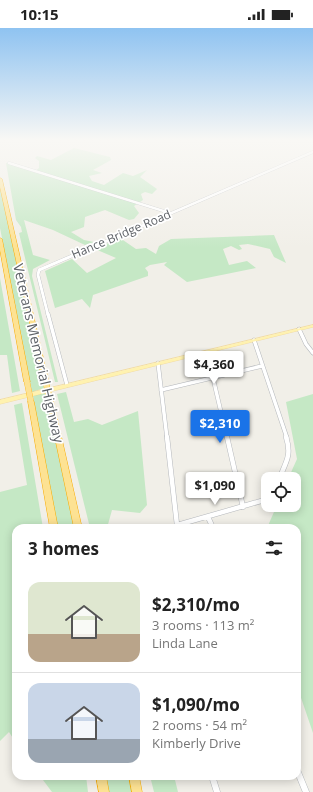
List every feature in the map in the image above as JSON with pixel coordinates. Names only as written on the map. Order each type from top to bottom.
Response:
[{"type":"highway","name":"Veterans Memorial Highway","points":[[0,179],[77,524]]},
{"type":"highway","name":"Veterans Memorial Highway","points":[[0,239],[53,524]]},
{"type":"highway","points":[[102,780],[104,792]]},
{"type":"highway","points":[[135,780],[137,792]]},
{"type":"main road","points":[[0,402],[313,326]]},
{"type":"street","points":[[53,177],[170,213]]},
{"type":"street","name":"Hance Bridge Road","points":[[67,385],[38,275],[39,270],[255,177]]},
{"type":"street","points":[[299,329],[306,344],[313,353]]},
{"type":"street","points":[[254,340],[290,448],[282,472]]},
{"type":"street","points":[[158,363],[178,524]]},
{"type":"street","points":[[161,390],[262,366]]},
{"type":"street","points":[[213,378],[243,507]]},
{"type":"street","points":[[181,524],[261,501]]},
{"type":"street","points":[[208,516],[211,524]]},
{"type":"street","points":[[213,780],[217,792]]},
{"type":"street","points":[[301,780],[306,792]]},
{"type":"green space","points":[[8,177],[89,177],[92,181],[104,185],[117,177],[140,177],[157,189],[152,194],[145,192],[141,194],[143,200],[134,206],[139,213],[134,219],[129,220],[105,210],[85,217],[84,227],[71,232],[84,240],[94,242],[85,245],[53,230],[24,220],[33,255],[50,260],[33,269],[32,276],[58,382],[55,382],[19,233],[22,232],[21,227],[16,220]]},
{"type":"green space","points":[[0,187],[44,388],[32,392],[0,228]]},
{"type":"green space","points":[[274,235],[286,263],[274,257],[270,249],[248,244],[239,245],[242,249],[239,250],[231,246],[223,249],[229,265],[247,261],[256,268],[187,282],[164,265],[167,262],[150,265],[145,268],[148,272],[148,276],[93,295],[90,308],[82,299],[55,308],[45,271],[72,259],[87,273],[116,258],[95,249],[120,238],[136,249],[146,248],[156,254],[159,246],[171,239]]},
{"type":"green space","points":[[0,278],[20,391],[12,393],[7,355],[0,355]]},
{"type":"green space","points":[[66,392],[74,422],[88,419],[102,425],[138,411],[147,505],[140,513],[112,510],[108,524],[89,524],[57,394]]},
{"type":"green space","points":[[45,393],[46,400],[48,400],[75,524],[56,524],[33,396]]},
{"type":"green space","points":[[313,394],[313,733],[301,698],[301,524],[269,524],[274,512],[301,512],[301,472],[291,472],[297,459],[286,402]]},
{"type":"green space","points":[[22,403],[42,524],[12,524],[12,737],[9,732],[0,741],[0,492],[27,485],[14,405]]},
{"type":"green space","points":[[43,780],[86,780],[88,792],[52,792]]},
{"type":"green space","points":[[106,780],[131,780],[134,792],[108,792]]},
{"type":"green space","points":[[151,780],[175,780],[178,792],[154,792]]}]
